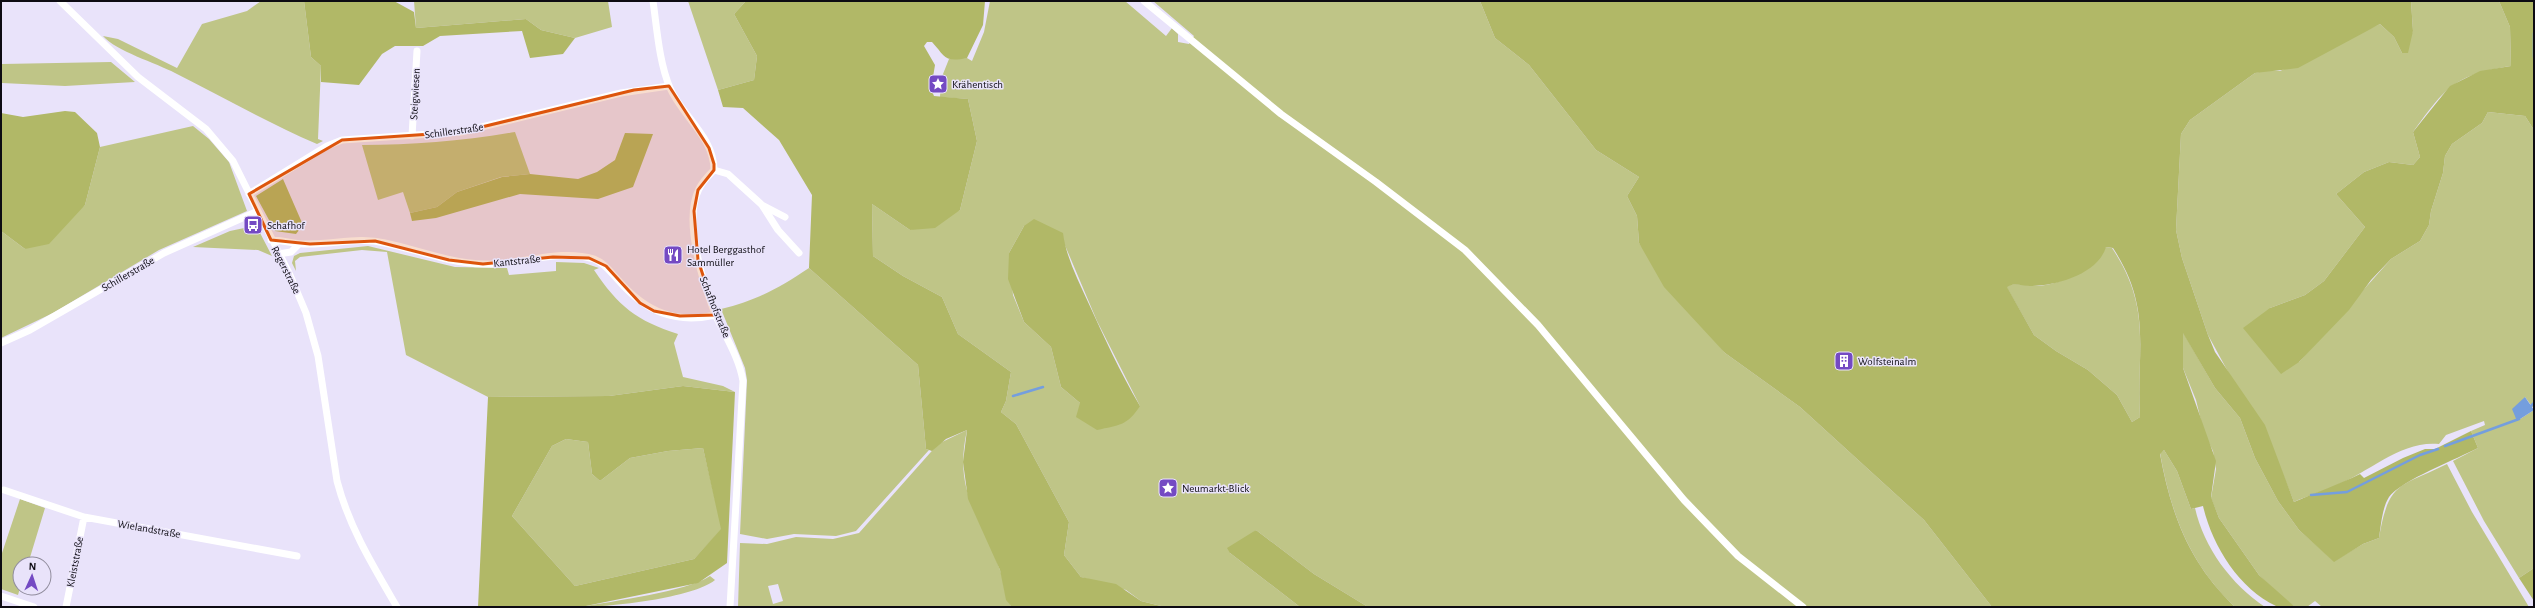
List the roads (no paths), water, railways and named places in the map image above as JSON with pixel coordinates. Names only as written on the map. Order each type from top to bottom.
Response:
[{"type":"street","name":"Regerstraße","points":[[60,1],[138,77],[188,115],[217,140],[233,161],[301,299],[314,337],[342,501],[357,537],[397,607]]},
{"type":"street","points":[[653,1],[669,86],[709,148],[714,170],[725,173],[736,179],[762,204],[778,230],[799,253]]},
{"type":"street","points":[[1144,1],[1281,114],[1376,182],[1465,250],[1538,325],[1684,500],[1738,556],[1803,607]]},
{"type":"street","name":"Steigwiesen","points":[[412,136],[417,51]]},
{"type":"street","name":"Schillerstraße","points":[[249,194],[336,142],[348,138],[440,135],[482,128],[621,93],[669,86]]},
{"type":"street","name":"Schafhofstraße","points":[[714,170],[698,190],[694,226],[701,274],[716,315],[736,357],[743,381],[730,607]]},
{"type":"street","points":[[762,204],[785,216]]},
{"type":"street","name":"Schillerstraße","points":[[1,343],[30,330],[164,253],[258,211]]},
{"type":"street","name":"Kantstraße","points":[[271,240],[289,240],[299,244],[376,241],[458,262],[483,264],[502,264],[553,257],[589,258],[606,266],[631,294],[654,311],[680,316],[716,315]]},
{"type":"street","name":"Kantstraße","points":[[278,254],[291,252],[299,244]]},
{"type":"street","name":"Wielandstraße","points":[[4,490],[84,517],[297,556]]},
{"type":"street","name":"Kleiststraße","points":[[66,607],[84,517]]},
{"type":"street","points":[[1,596],[34,607]]},
{"type":"water","points":[[2525,397],[2534,410],[2517,421],[2512,409]]},
{"type":"waterway","points":[[2534,33],[2534,57]]},
{"type":"waterway","points":[[1013,396],[1043,387]]},
{"type":"waterway","points":[[2529,408],[2534,403]]},
{"type":"waterway","points":[[2445,446],[2519,419]]},
{"type":"waterway","points":[[2311,495],[2347,492],[2420,455],[2438,449]]},
{"type":"place","name":"Krähentisch","points":[[938,84]]},
{"type":"place","name":"Schafhof","points":[[253,225]]},
{"type":"place","name":"Hotel Berggasthof Sammüller","points":[[673,255]]},
{"type":"place","name":"Wolfsteinalm","points":[[1844,361]]},
{"type":"place","name":"Neumarkt-Blick","points":[[1168,488]]}]
